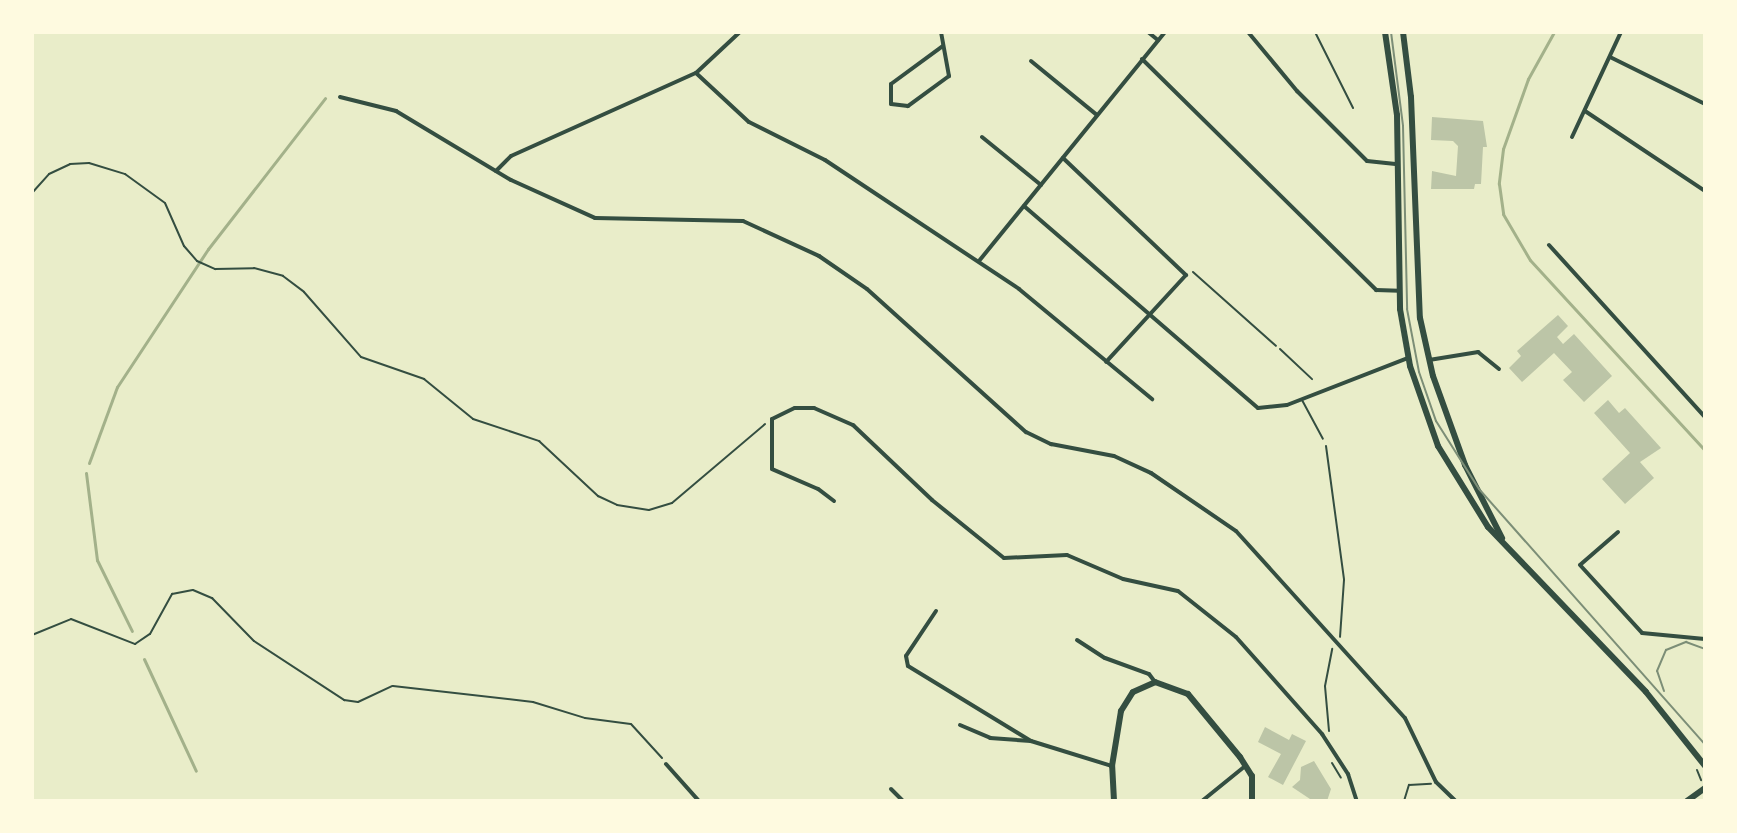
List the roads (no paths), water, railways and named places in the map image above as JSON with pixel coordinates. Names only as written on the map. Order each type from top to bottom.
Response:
[{"type":"street","points":[[496,171],[511,156],[696,73],[740,32]]},
{"type":"street","points":[[941,32],[949,76],[908,106],[891,104],[891,84],[943,46]]},
{"type":"street","points":[[1148,32],[1158,40]]},
{"type":"street","points":[[979,261],[1165,32]]},
{"type":"street","points":[[1248,32],[1304,99],[1367,161],[1398,164]]},
{"type":"street","points":[[1385,32],[1396,101],[1399,291],[1408,358],[1430,427],[1456,479],[1509,548],[1646,692],[1705,766]]},
{"type":"street","points":[[1403,32],[1413,131],[1416,287],[1429,360],[1469,474],[1509,548]]},
{"type":"street","points":[[1572,137],[1621,32]]},
{"type":"street","points":[[1610,57],[1705,104]]},
{"type":"street","points":[[1142,59],[1376,290],[1399,291]]},
{"type":"street","points":[[1031,61],[1097,115]]},
{"type":"street","points":[[696,73],[749,122],[825,160],[979,261],[1152,399]]},
{"type":"street","points":[[340,97],[396,111],[496,171],[595,218],[743,221],[803,247],[867,289],[1026,432],[1051,444],[1114,456],[1219,517],[1253,547],[1405,718],[1436,782],[1456,801]]},
{"type":"street","points":[[1585,111],[1705,191]]},
{"type":"street","points":[[982,137],[1041,185]]},
{"type":"street","points":[[1063,158],[1186,275],[1105,363]]},
{"type":"street","points":[[1024,206],[1149,316],[1158,318],[1258,408],[1269,410],[1408,358]]},
{"type":"street","points":[[1549,245],[1705,417]]},
{"type":"street","points":[[1429,360],[1478,352],[1499,369]]},
{"type":"street","points":[[834,501],[772,469],[772,419],[795,408],[814,408],[853,425],[999,556],[1067,555],[1123,579],[1178,591],[1236,637],[1322,734],[1348,774],[1357,801]]},
{"type":"street","points":[[1456,479],[1469,474]]},
{"type":"street","points":[[1618,532],[1580,565],[1642,633],[1705,639]]},
{"type":"street","points":[[936,611],[906,656],[908,666],[1031,741]]},
{"type":"street","points":[[1077,640],[1105,658],[1149,674],[1155,682],[1188,694],[1246,765],[1252,801]]},
{"type":"street","points":[[1114,801],[1112,766],[1125,703],[1139,688],[1155,682]]},
{"type":"street","points":[[960,725],[990,738],[1031,741],[1112,766]]},
{"type":"street","points":[[666,764],[699,801]]},
{"type":"street","points":[[1202,801],[1246,765]]},
{"type":"street","points":[[1687,801],[1705,788]]},
{"type":"street","points":[[891,789],[903,801]]},
{"type":"lane","points":[[1280,349],[1312,379]]},
{"type":"lane","points":[[1301,399],[1323,439]]},
{"type":"waterway","points":[[1554,32],[1528,79],[1503,149],[1499,184],[1503,214],[1530,260],[1705,450]]},
{"type":"waterway","points":[[89,463],[117,387],[208,249],[325,98]]},
{"type":"waterway","points":[[86,473],[97,560],[132,631]]},
{"type":"waterway","points":[[144,659],[196,771]]},
{"type":"tram line","points":[[1391,32],[1403,126],[1407,309],[1419,372],[1436,421],[1479,489],[1705,744]]},
{"type":"tram line","points":[[1664,691],[1657,671],[1666,650],[1686,642],[1705,649]]},
{"type":"tram line","points":[[1705,703],[1705,734]]}]
